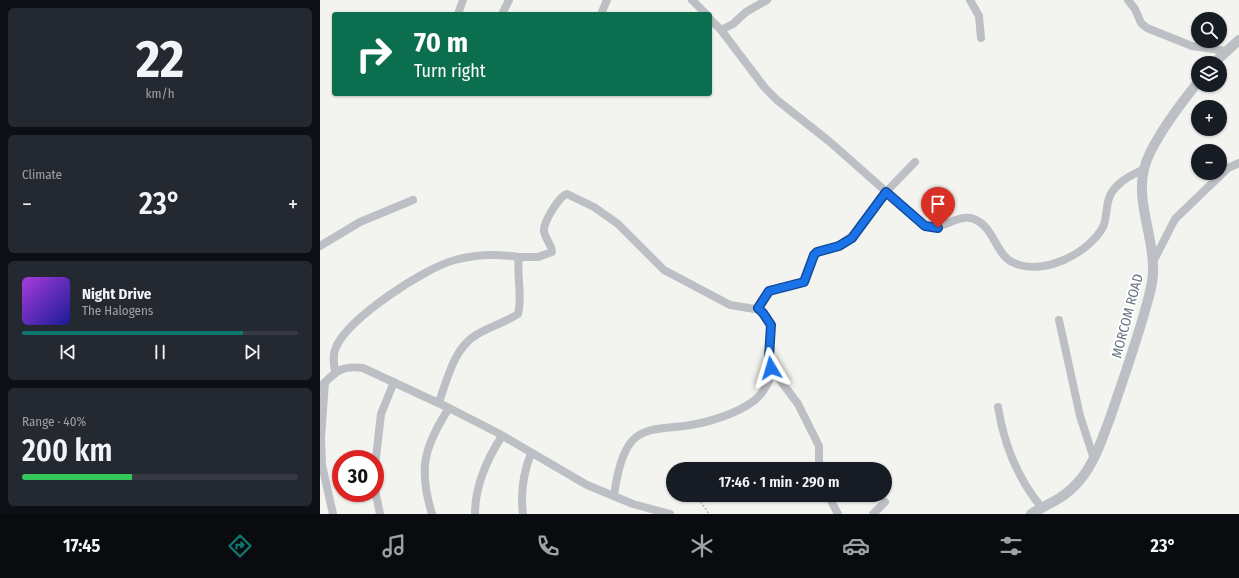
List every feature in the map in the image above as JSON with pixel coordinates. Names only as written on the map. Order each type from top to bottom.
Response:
[{"type":"street","points":[[459,12],[463,0]]},
{"type":"street","points":[[503,12],[509,0]]},
{"type":"street","points":[[602,12],[607,0]]},
{"type":"street","points":[[692,0],[704,12]]},
{"type":"street","points":[[721,30],[733,24],[746,12],[767,0]]},
{"type":"street","points":[[970,0],[979,16],[981,38]]},
{"type":"street","points":[[1128,0],[1135,9],[1141,23],[1147,28],[1192,46],[1226,51]]},
{"type":"street","points":[[712,21],[721,30],[750,70],[777,100],[830,142],[925,226],[938,228],[963,219],[973,219],[982,223],[1004,256],[1011,262],[1023,265],[1051,265],[1076,254],[1097,236],[1104,225],[1111,194],[1119,183],[1144,169]]},
{"type":"street","points":[[1221,56],[1239,40]]},
{"type":"street","name":"MORCOM ROAD","points":[[1031,514],[1058,501],[1081,480],[1094,459],[1127,370],[1152,285],[1153,262],[1150,235],[1142,193],[1144,169],[1149,154],[1180,104],[1191,91]]},
{"type":"street","points":[[758,308],[769,291],[804,282],[811,259],[817,252],[839,246],[852,238],[886,192],[915,162]]},
{"type":"street","points":[[1153,262],[1175,219],[1228,168],[1239,162]]},
{"type":"street","points":[[335,372],[335,348],[342,338],[358,320],[408,281],[440,265],[456,260],[485,255],[538,257],[552,252],[544,235],[544,228],[561,198],[567,194],[594,207],[618,224],[664,270],[730,305],[758,308],[763,313],[771,325],[769,357],[773,372],[798,404],[819,446],[819,462]]},
{"type":"street","points":[[320,246],[360,222],[413,200]]},
{"type":"street","points":[[439,402],[453,365],[466,342],[476,334],[498,326],[518,314],[520,301],[518,272],[519,256]]},
{"type":"street","points":[[1059,320],[1080,416],[1094,459]]},
{"type":"street","points":[[333,514],[322,465],[322,385],[335,372],[351,367],[363,368],[439,402],[587,485],[647,509],[670,514]]},
{"type":"street","points":[[614,496],[617,474],[632,441],[648,431],[700,424],[743,408],[756,399],[767,386],[773,372]]},
{"type":"street","points":[[377,450],[381,414],[394,382]]},
{"type":"street","points":[[998,407],[1007,447],[1017,473],[1029,493],[1042,508]]},
{"type":"street","points":[[432,514],[425,484],[424,467],[428,446],[436,428],[449,408]]},
{"type":"street","points":[[475,514],[475,503],[484,471],[490,456],[502,436]]},
{"type":"street","points":[[523,514],[520,498],[522,484],[531,453]]},
{"type":"street","points":[[378,502],[380,514]]},
{"type":"street","points":[[832,502],[838,514]]},
{"type":"street","points":[[873,514],[885,502]]},
{"type":"path","points":[[701,502],[709,514]]},
{"type":"route","points":[[771,368],[769,357],[771,325],[758,308],[769,291],[779,287],[804,282],[811,259],[814,255],[817,252],[839,246],[852,238],[886,192],[925,226],[938,228]]}]
